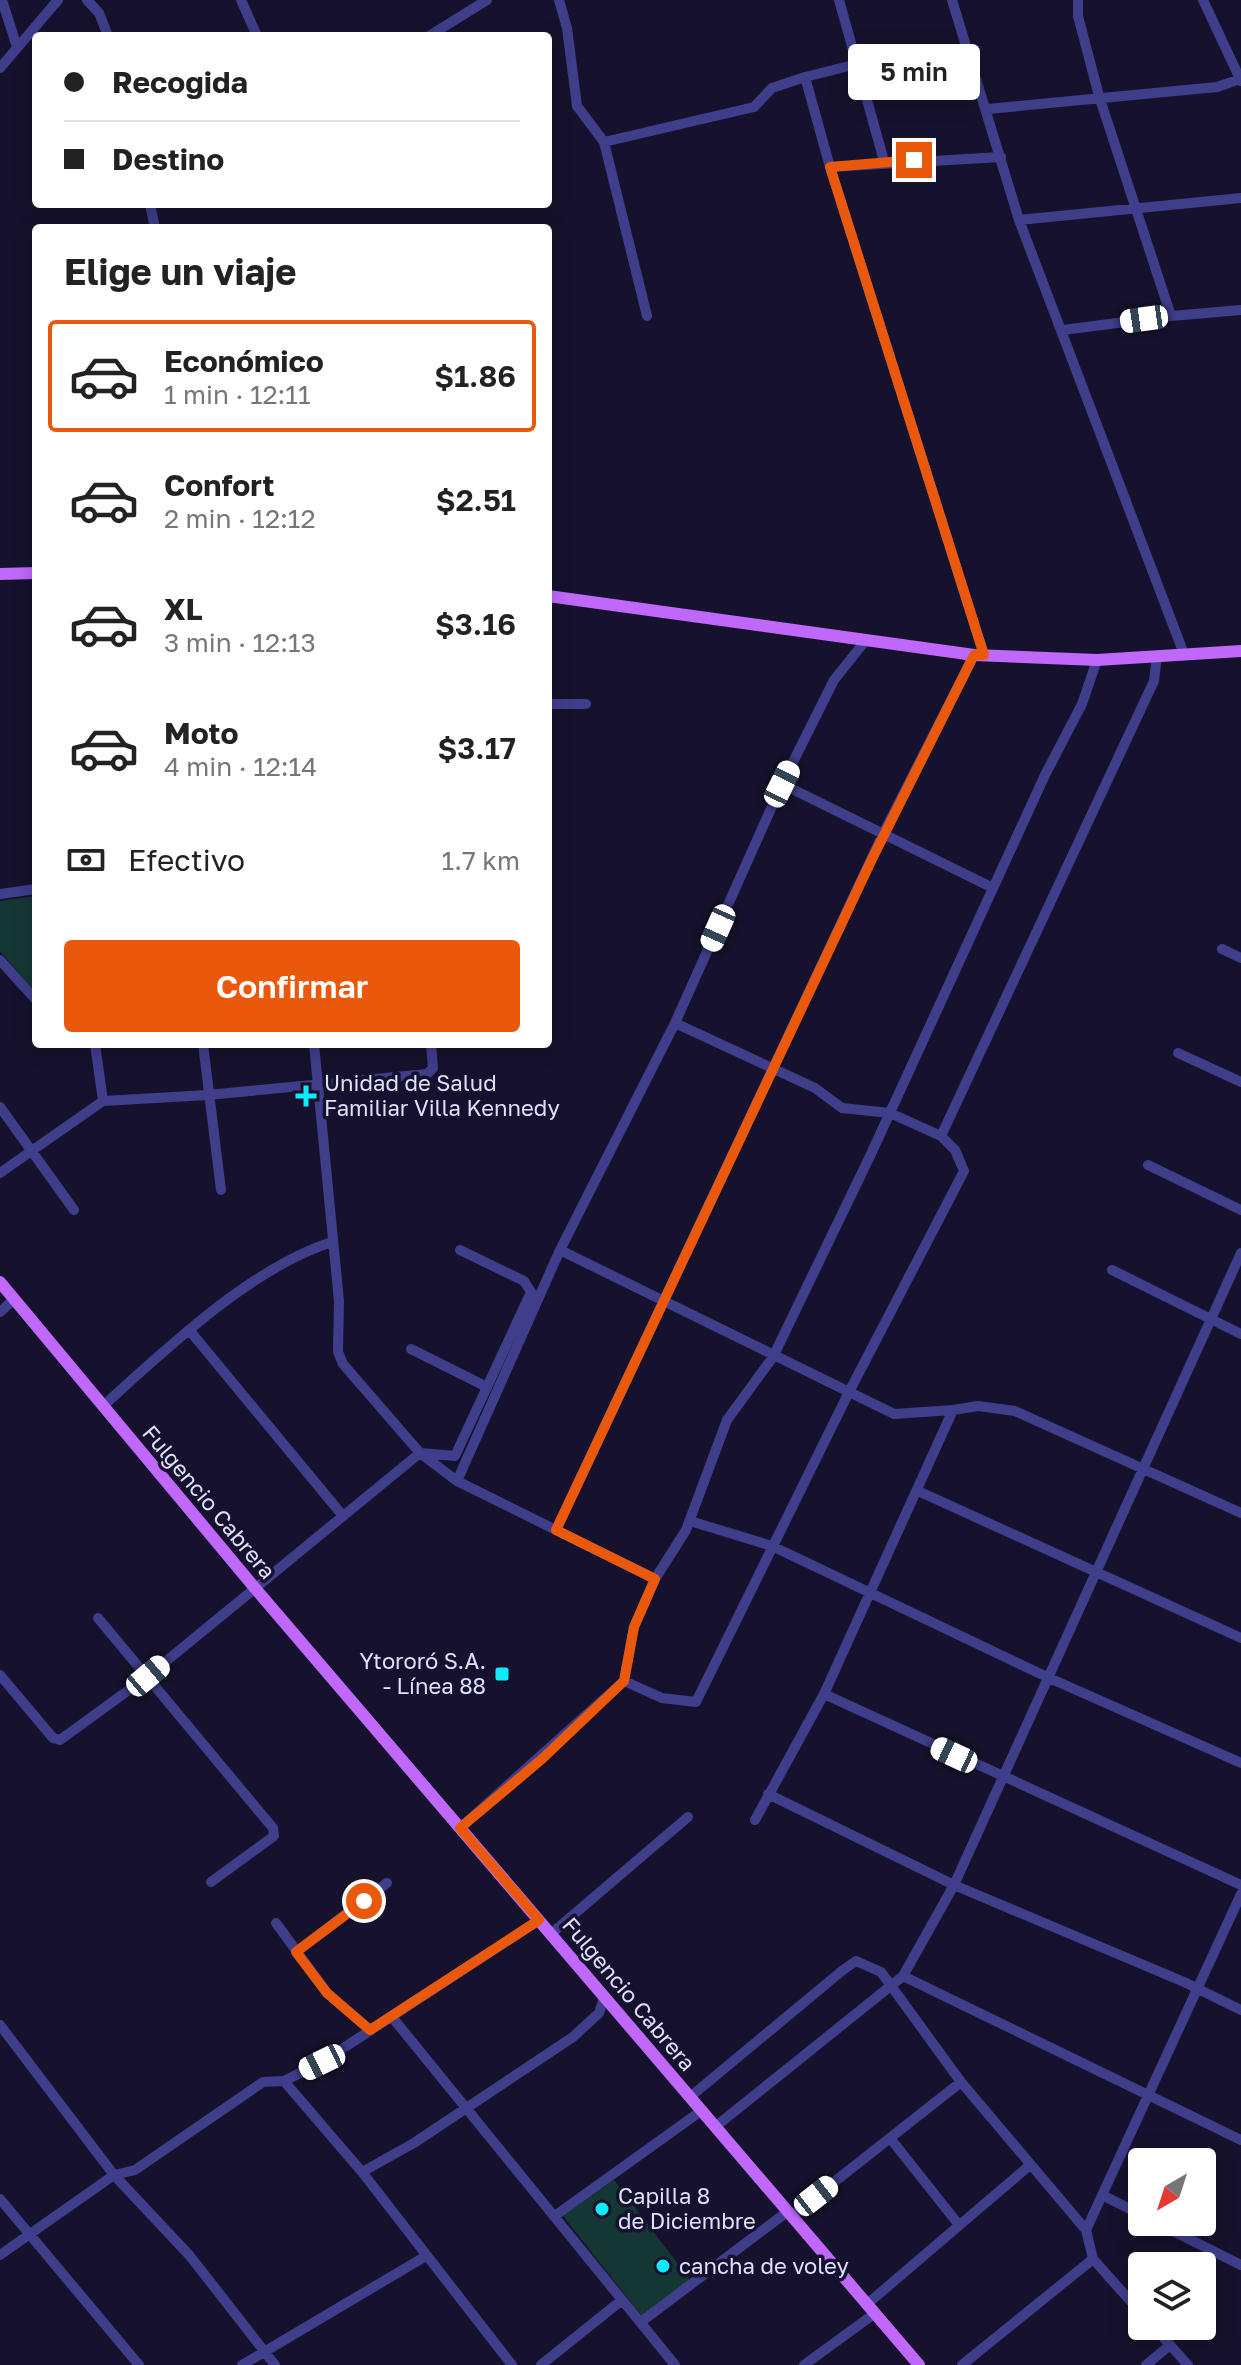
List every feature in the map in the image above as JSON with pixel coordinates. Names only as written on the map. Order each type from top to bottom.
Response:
[{"type":"main road","points":[[0,574],[32,573]]},
{"type":"main road","points":[[552,597],[979,655],[1097,660],[1241,651]]},
{"type":"main road","name":"Fulgencio Cabrera","points":[[0,1282],[254,1587],[919,2365]]},
{"type":"street","points":[[2,0],[17,47]]},
{"type":"street","points":[[0,68],[58,0]]},
{"type":"street","points":[[87,0],[99,13],[106,32]]},
{"type":"street","points":[[241,0],[255,32]]},
{"type":"street","points":[[435,32],[487,0]]},
{"type":"street","points":[[559,0],[567,28],[577,106],[604,142],[647,316]]},
{"type":"street","points":[[839,0],[884,161]]},
{"type":"street","points":[[952,0],[988,109],[1019,220],[1184,654]]},
{"type":"street","points":[[1078,0],[1078,16],[1099,96],[1171,316]]},
{"type":"street","points":[[988,109],[1217,87],[1240,80],[1203,0]]},
{"type":"street","points":[[604,142],[754,107],[772,88],[857,64]]},
{"type":"street","points":[[556,1530],[884,832],[979,655],[805,77]]},
{"type":"street","points":[[830,167],[884,161],[1001,157]]},
{"type":"street","points":[[1019,220],[1241,198]]},
{"type":"street","points":[[1063,330],[1241,310]]},
{"type":"street","points":[[457,1481],[560,1250],[675,1023],[782,784],[834,680],[866,640]]},
{"type":"street","points":[[941,1136],[1154,681],[1157,656]]},
{"type":"street","points":[[460,1828],[542,1759],[624,1681],[634,1627],[655,1579],[690,1521],[727,1420],[773,1357],[1082,704],[1097,660]]},
{"type":"street","points":[[552,704],[586,704]]},
{"type":"street","points":[[782,784],[993,888]]},
{"type":"street","points":[[0,894],[32,890]]},
{"type":"street","points":[[1222,949],[1241,958]]},
{"type":"street","points":[[0,960],[32,996]]},
{"type":"street","points":[[624,1681],[662,1698],[696,1702],[849,1392],[964,1171],[955,1150],[941,1136],[890,1113],[842,1108],[815,1088],[675,1023]]},
{"type":"street","points":[[96,1048],[103,1101]]},
{"type":"street","points":[[203,1048],[221,1190]]},
{"type":"street","points":[[314,1048],[339,1301],[338,1352],[343,1364],[420,1453],[457,1481],[655,1579]]},
{"type":"street","points":[[0,1173],[103,1101],[208,1095],[317,1082],[427,1074],[433,1068],[431,1048]]},
{"type":"street","points":[[1178,1053],[1241,1082]]},
{"type":"street","points":[[0,1107],[74,1210]]},
{"type":"street","points":[[1148,1165],[1241,1210]]},
{"type":"street","points":[[103,1406],[190,1331],[266,1273],[309,1249],[332,1242]]},
{"type":"street","points":[[2,1683],[56,1740],[148,1676],[420,1453],[455,1456],[531,1289],[516,1276],[460,1250]]},
{"type":"street","points":[[560,1250],[894,1414],[978,1406],[1015,1411],[1241,1513]]},
{"type":"street","points":[[715,2127],[903,1976],[954,1885],[1241,1253]]},
{"type":"street","points":[[1112,1270],[1241,1334]]},
{"type":"street","points":[[0,1312],[14,1299]]},
{"type":"street","points":[[190,1331],[343,1516]]},
{"type":"street","points":[[411,1349],[487,1387]]},
{"type":"street","points":[[755,1820],[824,1694],[953,1410]]},
{"type":"street","points":[[918,1491],[1241,1638]]},
{"type":"street","points":[[690,1521],[772,1546],[1047,1677],[1241,1763]]},
{"type":"street","points":[[98,1618],[274,1832],[274,1836],[211,1882]]},
{"type":"street","points":[[824,1694],[1241,1885]]},
{"type":"street","points":[[768,1794],[954,1885],[1197,1988],[1241,2010]]},
{"type":"street","points":[[552,1933],[688,1817]]},
{"type":"street","points":[[296,1952],[387,1883]]},
{"type":"street","points":[[1086,2230],[1241,1894]]},
{"type":"street","points":[[284,2081],[322,2062],[539,1920]]},
{"type":"street","points":[[276,1923],[327,1993],[370,2030]]},
{"type":"street","points":[[690,2097],[851,1964],[865,1962],[881,1972],[961,2082],[1086,2230],[1093,2259],[1128,2298]]},
{"type":"street","points":[[903,1976],[1241,2140]]},
{"type":"street","points":[[362,2172],[467,2108],[589,2025],[604,1998]]},
{"type":"street","points":[[392,2017],[675,2365]]},
{"type":"street","points":[[0,2025],[114,2175],[190,2256],[275,2365]]},
{"type":"street","points":[[0,2255],[114,2175],[135,2170],[155,2158],[263,2082],[274,2078],[284,2081],[362,2172],[512,2365]]},
{"type":"street","points":[[641,2322],[961,2082]]},
{"type":"street","points":[[556,2215],[701,2111]]},
{"type":"street","points":[[890,2138],[959,2225]]},
{"type":"street","points":[[804,2365],[1030,2165]]},
{"type":"street","points":[[1102,2195],[1128,2208]]},
{"type":"street","points":[[0,2199],[27,2235],[139,2365]]},
{"type":"street","points":[[1183,2236],[1241,2265]]},
{"type":"street","points":[[242,2365],[426,2256]]},
{"type":"street","points":[[962,2365],[1093,2259]]},
{"type":"street","points":[[541,2365],[622,2300]]},
{"type":"street","points":[[1166,2340],[1188,2365]]},
{"type":"street","points":[[1146,2365],[1170,2345]]},
{"type":"green space","points":[[32,897],[32,988],[0,951],[0,901]]},
{"type":"green space","points":[[614,2180],[691,2281],[642,2316],[563,2216]]},
{"type":"place","name":"Unidad de Salud Familiar Villa Kennedy","points":[[306,1096]]},
{"type":"place","name":"Ytororó S.A. - Línea 88","points":[[502,1674]]},
{"type":"place","name":"Capilla 8 de Diciembre","points":[[602,2209]]},
{"type":"place","name":"cancha de voley","points":[[663,2266]]},
{"type":"route","points":[[364,1901],[296,1952],[345,2012],[370,2030],[539,1920],[460,1828],[542,1759],[624,1681],[634,1627],[655,1579],[606,1552],[556,1530],[884,832],[974,655],[984,655],[906,416],[830,167],[914,160]]}]
